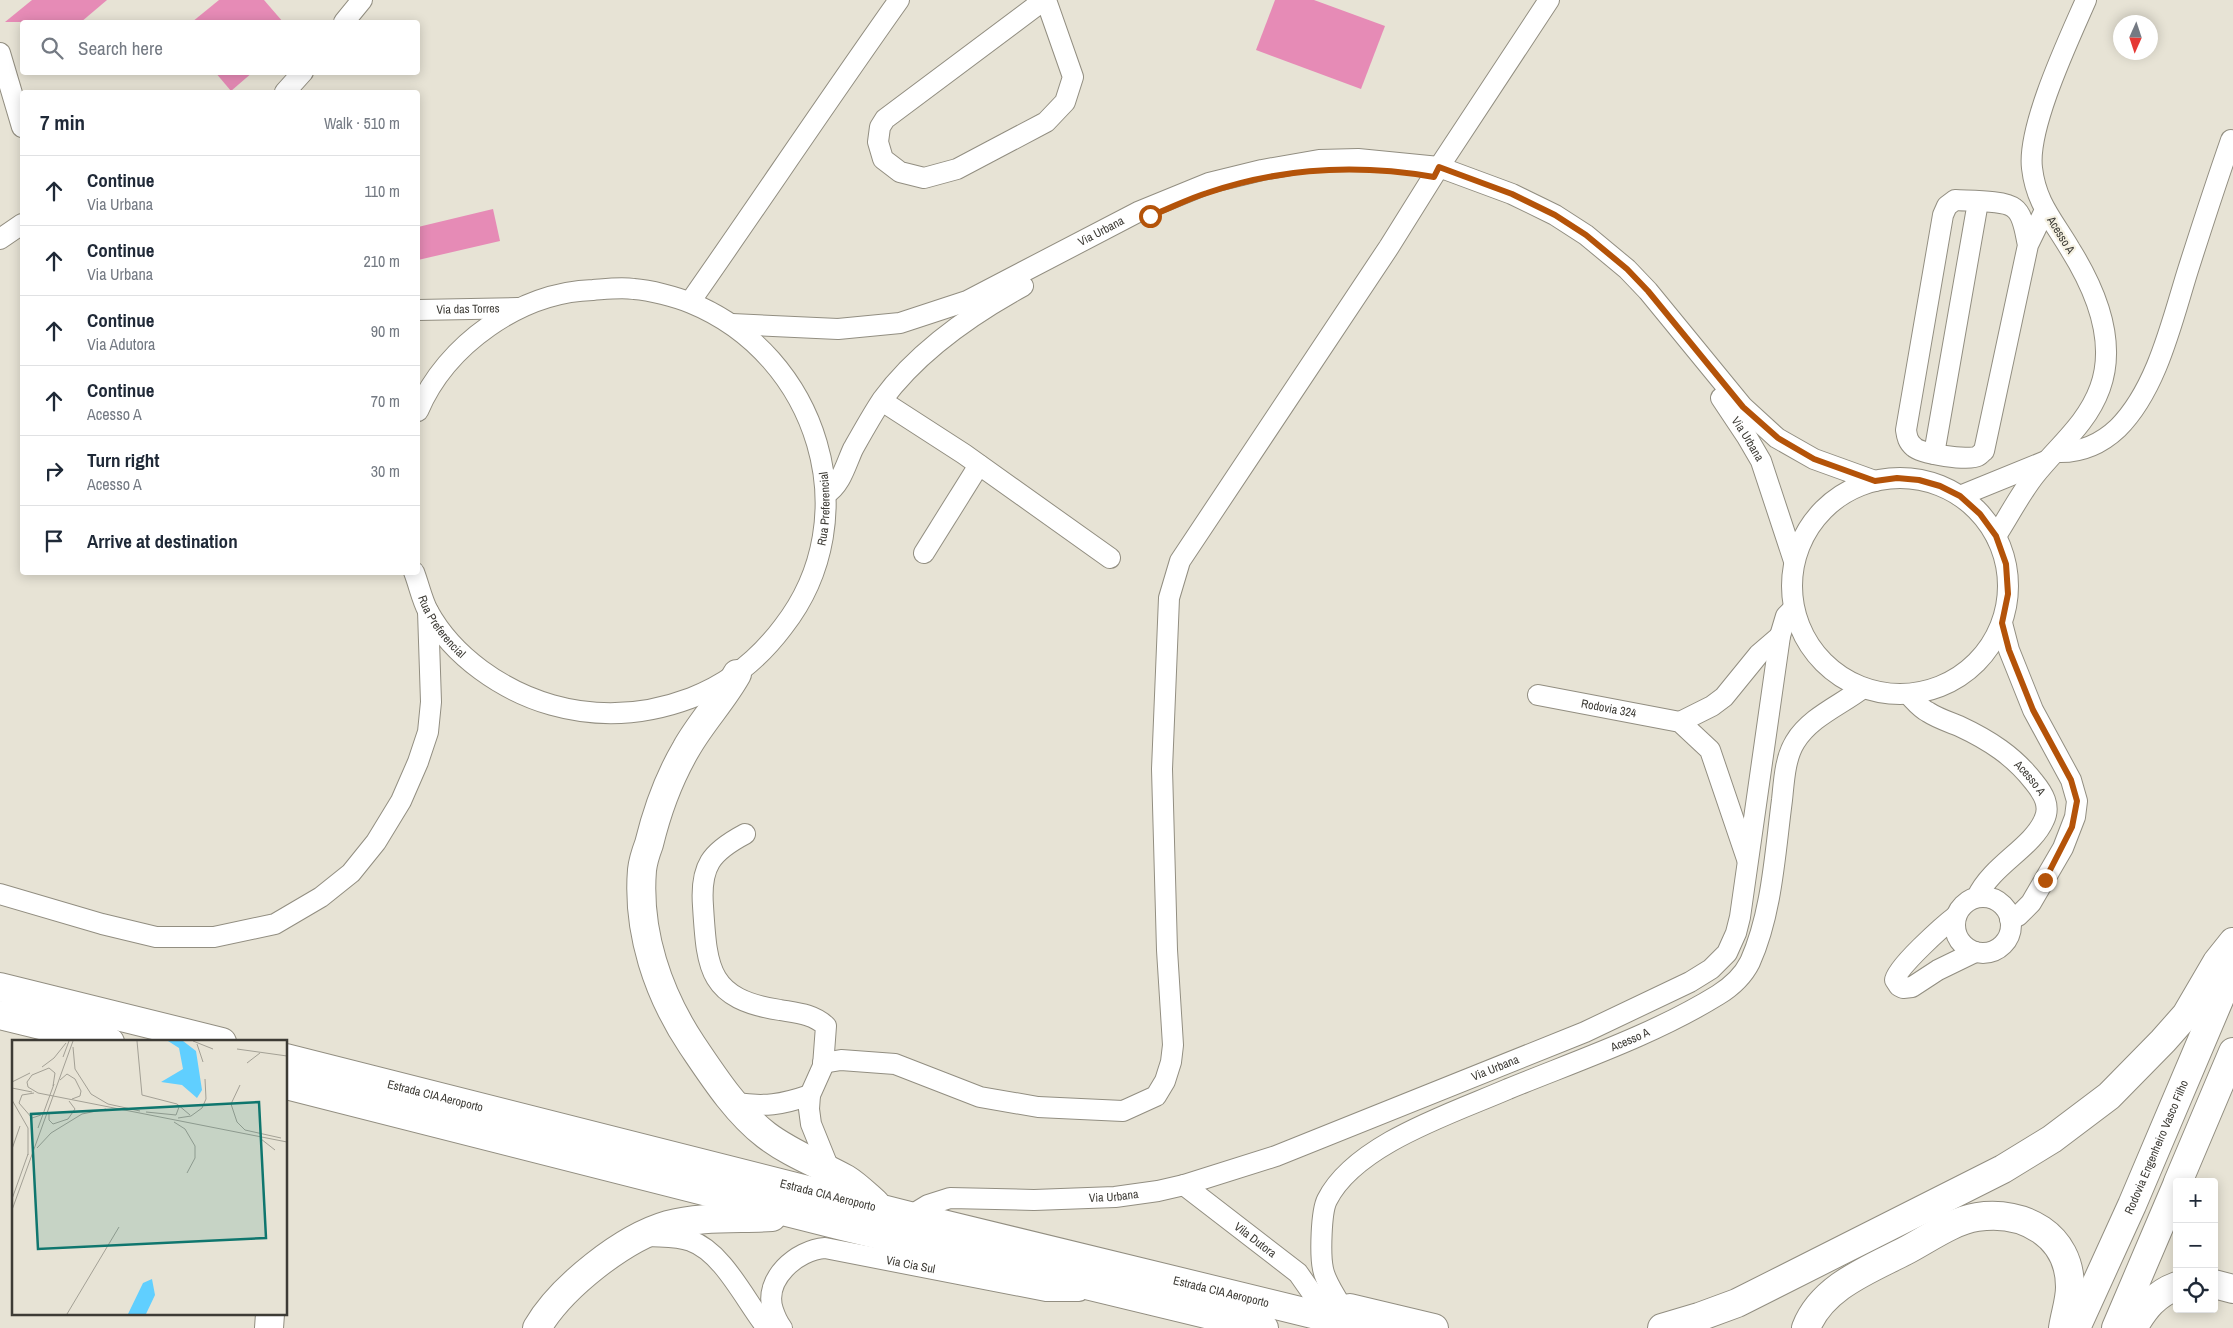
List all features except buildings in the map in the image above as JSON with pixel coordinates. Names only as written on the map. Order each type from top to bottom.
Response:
[{"type":"highway","points":[[737,674],[724,696],[703,722],[685,750],[655,818],[642,868],[644,928],[662,994],[682,1030],[735,1103],[766,1135],[796,1155],[847,1180],[882,1208]]},
{"type":"highway","points":[[1662,1328],[1738,1303],[2003,1169],[2052,1139],[2109,1096],[2163,1041],[2186,1015],[2217,962],[2233,942]]},
{"type":"highway","name":"Rodovia Engenheiro Vasco Filho","points":[[2076,1328],[2132,1205],[2233,967]]},
{"type":"highway","points":[[0,969],[151,1010],[214,1040]]},
{"type":"highway","points":[[0,987],[214,1040]]},
{"type":"highway","points":[[0,1015],[102,1040]]},
{"type":"highway","points":[[0,1031],[34,1040]]},
{"type":"highway","points":[[2179,1178],[2233,1052]]},
{"type":"highway","name":"Estrada CIA Aeroporto","points":[[288,1059],[882,1208],[1267,1315]]},
{"type":"highway","name":"Estrada CIA Aeroporto","points":[[288,1086],[1170,1306],[1267,1315],[1370,1328]]},
{"type":"highway","points":[[2116,1328],[2173,1193]]},
{"type":"highway","points":[[537,1328],[560,1298],[603,1259],[642,1236],[667,1225],[797,1214]]},
{"type":"highway","points":[[1806,1328],[1818,1305],[1844,1283],[1955,1224],[1977,1217],[2006,1216],[2033,1224],[2048,1235],[2058,1246],[2065,1262],[2070,1286],[2063,1328]]},
{"type":"highway","points":[[2218,1285],[2233,1289]]},
{"type":"highway","points":[[2133,1328],[2143,1310],[2154,1298],[2173,1288]]},
{"type":"highway","points":[[1267,1315],[1330,1304],[1434,1328]]},
{"type":"highway","points":[[1170,1306],[1218,1328]]},
{"type":"street","points":[[346,20],[362,0]]},
{"type":"street","points":[[690,302],[770,188],[808,127],[899,0]]},
{"type":"street","points":[[1045,0],[1073,77],[1065,102],[1046,122],[957,169],[924,178],[900,172],[883,159],[878,142],[880,127],[886,119],[1045,0]]},
{"type":"street","points":[[823,1063],[841,1060],[895,1064],[980,1097],[1038,1107],[1122,1111],[1156,1096],[1165,1081],[1174,1044],[1167,950],[1162,769],[1169,598],[1173,580],[1180,561],[1189,546],[1390,247],[1436,172],[1549,0]]},
{"type":"street","name":"Acesso A","points":[[1996,536],[2035,475],[2054,456],[2089,414],[2101,388],[2106,368],[2106,346],[2102,320],[2093,292],[2071,250],[2036,195],[2031,166],[2033,145],[2058,65],[2086,0]]},
{"type":"street","points":[[0,53],[20,120]]},
{"type":"street","points":[[287,90],[300,75]]},
{"type":"street","points":[[2054,456],[2075,452],[2097,444],[2118,428],[2136,405],[2147,386],[2162,350],[2230,140]]},
{"type":"street","name":"Via Urbana","points":[[732,324],[838,329],[900,322],[967,301],[1138,212],[1209,183],[1262,170],[1319,160],[1358,159],[1436,172],[1512,194],[1555,215],[1586,235],[1627,269],[1648,291],[1743,407],[1778,438],[1814,459],[1875,481]]},
{"type":"street","name":"Via Urbana","points":[[826,494],[834,487],[854,448],[882,401],[908,370],[934,344],[1010,293],[1150,216],[1206,193],[1255,180],[1318,170],[1369,169],[1436,172],[1448,180],[1494,195],[1535,212],[1590,250],[1613,269],[1640,296],[1680,344],[1732,414],[1757,455],[1770,486],[1794,561]]},
{"type":"street","points":[[2028,245],[2022,220],[2014,208],[2005,204],[1955,200],[1947,206],[1941,225],[1906,430],[1908,441],[1915,449],[1934,454],[1969,458],[1978,456],[1984,451],[2028,245],[2045,210]]},
{"type":"street","points":[[1934,454],[1978,202]]},
{"type":"street","points":[[0,239],[20,225]]},
{"type":"street","name":"Rua Preferencial","points":[[415,575],[428,611],[449,640],[474,664],[511,688],[535,700],[568,710],[604,714],[639,712],[674,705],[698,695],[737,674],[768,646],[798,606],[812,576],[823,535],[826,494],[821,454],[808,416],[788,381],[763,350],[732,324],[690,302],[634,288],[575,290],[520,308],[482,330],[450,360],[424,396],[420,406]]},
{"type":"street","name":"Via das Torres","points":[[420,310],[520,308]]},
{"type":"street","points":[[882,401],[979,465],[1110,558]]},
{"type":"street","points":[[1757,455],[1778,438]]},
{"type":"street","name":"Acesso A","points":[[1960,496],[2054,456]]},
{"type":"street","points":[[924,553],[979,465]]},
{"type":"street","points":[[1897,478],[1919,480],[1940,486],[1960,496],[1980,514],[1996,536],[2006,564],[2008,594],[2002,623],[1987,650],[1966,672],[1938,687],[1908,694],[1864,688],[1831,670],[1807,642],[1794,609],[1791,585],[1794,561],[1802,539],[1815,519],[1852,489],[1875,481],[1897,478]]},
{"type":"street","name":"Via Urbana","points":[[910,1216],[928,1205],[950,1198],[1034,1200],[1115,1196],[1158,1191],[1184,1185],[1276,1156],[1585,1032],[1690,982],[1711,969],[1726,952],[1733,939],[1740,917],[1780,636],[1786,616],[1794,609]]},
{"type":"street","points":[[0,894],[102,924],[156,937],[214,937],[275,924],[321,897],[351,873],[376,842],[401,801],[418,762],[428,732],[431,702],[428,611]]},
{"type":"street","points":[[2002,623],[2009,650],[2033,710],[2071,780],[2077,801],[2075,817],[2063,848],[2031,903],[2018,916],[2010,919]]},
{"type":"street","points":[[1749,864],[1710,750],[1680,722],[1712,706],[1724,697],[1760,654],[1780,636]]},
{"type":"street","name":"Acesso A","points":[[1330,1304],[1323,1269],[1322,1235],[1326,1203],[1333,1189],[1344,1176],[1366,1157],[1412,1130],[1676,1019],[1721,994],[1739,978],[1749,964],[1764,916],[1774,861],[1787,764],[1794,743],[1815,720],[1864,688]]},
{"type":"street","name":"Acesso A","points":[[1908,694],[1928,712],[1983,737],[2011,756],[2028,773],[2046,800],[2046,815],[2040,828],[1986,882],[1977,897]]},
{"type":"street","name":"Rodovia 324","points":[[1538,695],[1680,722]]},
{"type":"street","points":[[745,834],[725,844],[706,865],[702,888],[705,943],[711,971],[720,985],[738,998],[771,1008],[817,1018],[826,1026],[823,1063],[810,1095],[811,1124],[830,1171]]},
{"type":"street","points":[[1977,897],[1985,897],[2004,906],[2010,919],[2011,929],[2008,938],[2002,946],[1994,951],[1975,952],[1938,970],[1912,987],[1904,988],[1899,986],[1895,980],[1897,972],[1930,938],[1956,916],[1964,904],[1977,897]]},
{"type":"street","points":[[1956,916],[1956,934],[1966,948],[1975,952]]},
{"type":"street","points":[[735,1103],[757,1106],[783,1104],[810,1095]]},
{"type":"street","name":"Vila Dutora","points":[[1184,1185],[1298,1273],[1330,1304]]},
{"type":"street","points":[[642,1236],[676,1238],[706,1247],[728,1272],[767,1328]]},
{"type":"street","name":"Via Cia Sul","points":[[782,1328],[772,1309],[772,1293],[779,1275],[790,1262],[815,1249],[824,1248],[1046,1292],[1107,1290]]},
{"type":"route","points":[[1150,216],[1206,193],[1255,180],[1318,170],[1369,169],[1434,177],[1439,167],[1512,194],[1555,215],[1586,235],[1627,269],[1648,291],[1706,359],[1743,407],[1778,438],[1814,459],[1875,481],[1897,478],[1919,480],[1940,486],[1960,496],[1980,514],[1996,536],[2006,564],[2008,594],[2002,623],[2009,650],[2033,710],[2056,756],[2071,780],[2077,801],[2072,827],[2063,848],[2045,880]]}]
